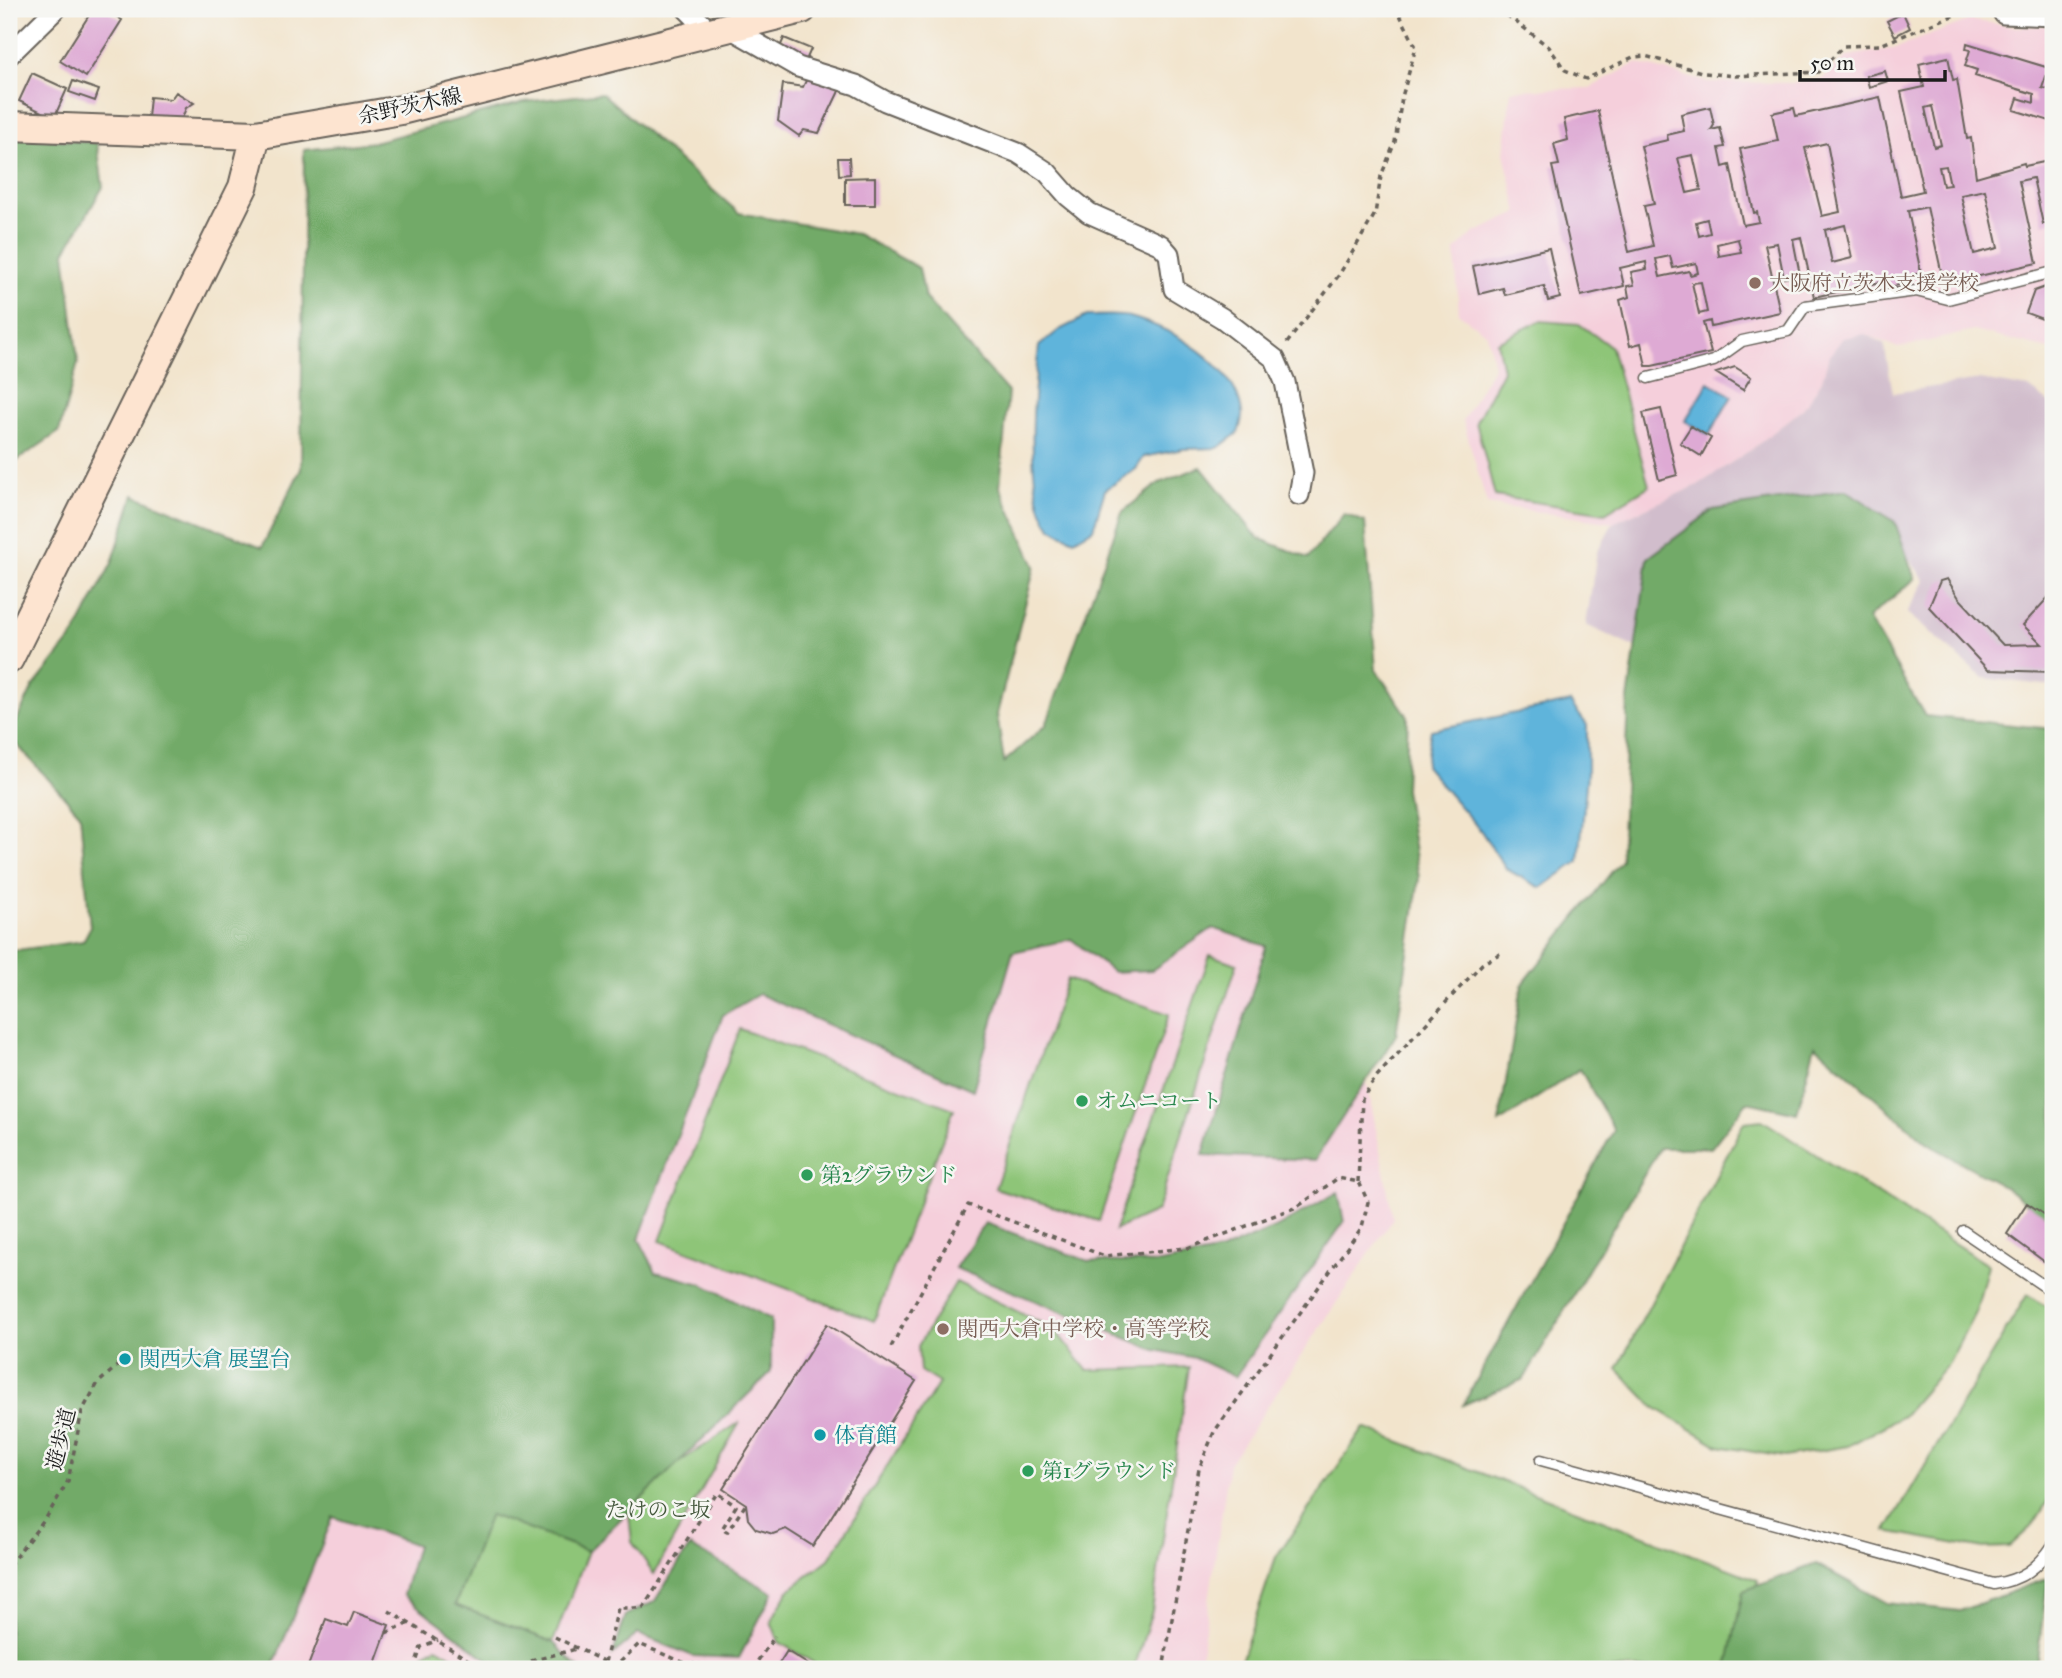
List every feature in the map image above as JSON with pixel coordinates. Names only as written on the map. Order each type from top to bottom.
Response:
[{"type":"main road","name":"余野茨木線","points":[[9,126],[256,135],[401,110],[802,9]]},
{"type":"main road","points":[[9,659],[243,187],[256,135]]},
{"type":"street","points":[[9,55],[56,9]]},
{"type":"street","points":[[687,9],[719,29],[798,67],[856,85],[885,101],[915,110],[1035,162],[1089,213],[1161,245],[1169,254],[1174,289],[1222,318],[1275,359],[1285,382],[1303,473],[1299,495]]},
{"type":"street","points":[[2002,11],[2053,16]]},
{"type":"lane","points":[[1648,378],[1714,361],[1742,341],[1788,331],[1805,306],[1916,291],[1948,299],[2053,272]]},
{"type":"lane","points":[[1963,1231],[2053,1292]]},
{"type":"lane","points":[[1541,1460],[1994,1584],[2026,1575],[2042,1561],[2053,1545]]},
{"type":"path","points":[[1275,359],[1339,275],[1376,214],[1381,176],[1395,142],[1402,97],[1416,47],[1398,9]]},
{"type":"path","points":[[1499,9],[1549,47],[1565,70],[1586,79],[1633,57],[1644,56],[1705,73],[1735,76],[1818,72],[1844,46],[1880,45],[1967,10],[2002,11]]},
{"type":"path","points":[[1163,1669],[1199,1469],[1214,1432],[1362,1227],[1368,1202],[1358,1182],[1362,1099],[1376,1077],[1482,964],[1504,951]]},
{"type":"path","points":[[891,1347],[968,1205],[1105,1256],[1188,1248],[1297,1207],[1338,1178],[1358,1182]]},
{"type":"path","name":"遊歩道","points":[[9,1565],[46,1518],[68,1481],[82,1411],[97,1382],[125,1359]]},
{"type":"path","points":[[603,1669],[618,1608],[643,1608],[718,1493],[736,1506],[723,1530],[727,1532],[746,1504]]},
{"type":"path","points":[[389,1611],[483,1669]]},
{"type":"path","points":[[386,1633],[409,1623]]},
{"type":"path","points":[[752,1669],[775,1636]]},
{"type":"path","points":[[555,1637],[605,1662],[612,1669],[639,1644],[685,1663],[744,1669]]},
{"type":"path","points":[[413,1669],[421,1647],[438,1640]]},
{"type":"path","points":[[525,1669],[531,1661],[578,1649]]},
{"type":"shaded area","name":"大阪府立茨木支援学校","points":[[1969,20],[2019,27],[2053,25],[2053,350],[1973,331],[1898,348],[1865,334],[1829,356],[1822,380],[1804,408],[1752,449],[1698,485],[1613,523],[1487,504],[1463,420],[1494,366],[1487,334],[1459,314],[1455,251],[1474,233],[1518,213],[1504,153],[1511,90],[1590,88],[1636,63],[1706,82],[1794,83],[1822,79],[1848,56],[1896,48]]},
{"type":"shaded area","points":[[1865,334],[1884,344],[1893,393],[1980,380],[2029,388],[2053,406],[2053,686],[1983,678],[1907,613],[1925,581],[1889,530],[1642,651],[1586,625],[1597,552],[1613,523],[1698,485],[1752,449],[1804,408],[1822,380],[1829,356],[1843,338]]},
{"type":"shaded area","name":"関西大倉中学校・高等学校","points":[[768,837],[1332,899],[1393,1218],[1229,1464],[1199,1669],[226,1669]]},
{"type":"green space","points":[[602,93],[739,213],[857,234],[919,268],[925,298],[1008,392],[1000,487],[1035,566],[997,714],[1004,762],[1046,725],[1122,512],[1159,483],[1201,467],[1258,538],[1308,558],[1344,514],[1365,522],[1376,670],[1408,716],[1405,789],[1419,878],[1396,1035],[1315,1160],[1203,1155],[1266,946],[1213,928],[1152,970],[1113,972],[1071,939],[1013,952],[973,1090],[759,994],[723,1015],[639,1239],[656,1272],[702,1284],[771,1319],[771,1372],[588,1551],[490,1515],[455,1605],[553,1642],[579,1669],[500,1669],[403,1595],[417,1545],[333,1517],[272,1669],[9,1669],[9,951],[83,941],[90,928],[80,814],[9,736],[33,687],[75,634],[112,563],[134,495],[262,547],[301,469],[304,150],[374,142],[524,102]]},
{"type":"green space","points":[[9,136],[97,143],[103,187],[65,252],[78,363],[59,432],[9,466]]},
{"type":"green space","points":[[1540,321],[1579,324],[1611,347],[1649,486],[1605,513],[1495,496],[1476,422],[1503,370],[1497,342]]},
{"type":"green space","points":[[1846,490],[1895,522],[1915,579],[1868,618],[1925,716],[2053,729],[2053,1224],[2007,1188],[1928,1144],[1815,1045],[1797,1113],[1747,1102],[1711,1148],[1660,1148],[1524,1379],[1463,1405],[1614,1130],[1580,1069],[1499,1123],[1522,985],[1621,860],[1628,700],[1648,558],[1713,510]]},
{"type":"green space","points":[[1210,955],[1237,964],[1157,1211],[1115,1230]]},
{"type":"green space","name":"オムニコート","points":[[1067,979],[1169,1014],[1099,1221],[995,1188]]},
{"type":"green space","name":"第2グラウンド","points":[[740,1029],[954,1109],[874,1321],[660,1241]]},
{"type":"green space","points":[[1762,1120],[1988,1265],[1976,1311],[1949,1363],[1903,1416],[1848,1446],[1784,1457],[1719,1446],[1654,1407],[1617,1369],[1744,1122]]},
{"type":"green space","points":[[1338,1192],[1344,1222],[1235,1377],[1195,1358],[1155,1350],[955,1268],[985,1223],[1088,1261],[1161,1263],[1221,1251],[1279,1226]]},
{"type":"green space","name":"第1グラウンド","points":[[956,1282],[1054,1329],[1087,1370],[1189,1367],[1152,1611],[1134,1669],[824,1669],[779,1642],[771,1621],[789,1590],[829,1559],[939,1383],[920,1371],[918,1346]]},
{"type":"green space","points":[[2027,1295],[2053,1310],[2053,1493],[2033,1525],[2009,1547],[1979,1548],[1886,1531]]},
{"type":"green space","name":"たけのこ坂","points":[[740,1422],[654,1574],[632,1542],[627,1497]]},
{"type":"green space","points":[[1364,1428],[1758,1580],[1735,1669],[1238,1669],[1276,1557]]},
{"type":"green space","points":[[490,1514],[588,1551],[553,1642],[455,1605]]},
{"type":"green space","points":[[690,1546],[773,1593],[739,1658],[693,1656],[638,1634],[613,1654],[626,1615],[654,1602]]},
{"type":"green space","points":[[1816,1564],[1887,1603],[1960,1611],[2048,1578],[2037,1660],[2044,1669],[1727,1669],[1743,1591]]},
{"type":"green space","points":[[437,1647],[473,1669],[419,1669],[424,1654]]},
{"type":"water","points":[[1087,316],[1130,317],[1182,339],[1227,378],[1237,394],[1242,417],[1238,433],[1218,448],[1183,449],[1144,457],[1136,469],[1105,490],[1093,529],[1074,540],[1053,529],[1042,511],[1034,466],[1033,413],[1039,346],[1059,330]]},
{"type":"water","points":[[1709,382],[1732,396],[1709,435],[1685,421]]},
{"type":"water","points":[[1570,702],[1587,725],[1587,774],[1579,861],[1541,888],[1506,869],[1481,831],[1425,766],[1431,730]]},
{"type":"building","points":[[93,9],[105,9],[122,20],[86,77],[60,61]]},
{"type":"building","points":[[1903,13],[1910,28],[1895,36],[1887,21]]},
{"type":"building","points":[[784,38],[811,49],[804,65],[777,54]]},
{"type":"building","points":[[1967,43],[2049,68],[2042,88],[2047,89],[2053,71],[2053,122],[2014,110],[2018,98],[2034,103],[2034,94],[1975,76],[1977,70],[1965,66],[1970,50],[1966,49]]},
{"type":"building","points":[[1948,57],[1953,80],[1957,79],[1967,139],[1971,138],[1976,177],[2024,163],[2025,166],[2053,160],[2053,221],[2043,224],[2033,178],[2019,181],[2037,263],[1944,284],[1927,207],[1908,211],[1921,273],[1908,276],[1910,282],[1886,288],[1885,281],[1814,297],[1801,237],[1793,239],[1800,275],[1784,278],[1777,243],[1765,245],[1780,312],[1711,327],[1710,321],[1703,323],[1711,353],[1652,366],[1646,366],[1641,343],[1630,346],[1620,300],[1629,297],[1627,286],[1634,285],[1631,272],[1647,269],[1646,262],[1620,268],[1624,286],[1581,296],[1552,166],[1559,165],[1554,144],[1568,140],[1564,119],[1598,111],[1629,252],[1653,246],[1644,206],[1654,204],[1641,146],[1668,140],[1667,135],[1684,131],[1681,114],[1710,107],[1714,125],[1711,130],[1720,128],[1725,147],[1719,148],[1723,167],[1730,165],[1743,225],[1759,222],[1757,212],[1754,213],[1740,149],[1778,141],[1772,113],[1794,108],[1796,116],[1880,97],[1901,196],[1923,191],[1901,92],[1924,87],[1919,64]],"holes":[[[1932,106],[1941,145],[1934,147],[1925,108]],[[1827,143],[1840,212],[1822,216],[1805,148]],[[1693,155],[1701,190],[1687,193],[1678,158]],[[1946,166],[1950,185],[1943,186],[1939,167]],[[1985,190],[1998,248],[1974,254],[1961,195]],[[1707,219],[1710,233],[1699,236],[1696,222]],[[1845,225],[1852,258],[1832,263],[1825,230]],[[1738,239],[1741,252],[1719,256],[1717,244]],[[1670,256],[1673,268],[1696,263],[1698,273],[1690,275],[1689,271],[1660,277],[1656,259]],[[1701,282],[1707,312],[1699,314],[1692,283]]]},
{"type":"building","points":[[1885,71],[1888,81],[1869,87],[1866,76]]},
{"type":"building","points":[[810,72],[841,87],[819,133],[804,130],[799,136],[778,121],[783,84],[803,87]]},
{"type":"building","points":[[32,73],[67,89],[54,118],[19,101]]},
{"type":"building","points":[[73,81],[99,90],[95,101],[69,92]]},
{"type":"building","points":[[176,92],[194,103],[186,108],[181,121],[148,118],[150,97],[171,99]]},
{"type":"building","points":[[838,158],[849,158],[850,174],[839,175]]},
{"type":"building","points":[[875,177],[875,205],[845,205],[845,178]]},
{"type":"building","points":[[1549,248],[1560,298],[1548,301],[1544,286],[1505,295],[1503,288],[1479,294],[1473,266]]},
{"type":"building","points":[[2051,285],[2053,323],[2026,313],[2034,291]]},
{"type":"building","points":[[1735,367],[1751,377],[1743,390],[1716,373]]},
{"type":"building","points":[[1661,409],[1677,475],[1659,480],[1643,413]]},
{"type":"building","points":[[1691,426],[1711,438],[1701,456],[1680,443]]},
{"type":"building","points":[[1947,579],[1959,598],[2003,645],[2042,644],[2023,625],[2053,592],[2053,672],[1988,670],[1929,607],[1940,581]]},
{"type":"building","points":[[2027,1203],[2053,1220],[2053,1268],[2007,1234]]},
{"type":"building","name":"体育館","points":[[827,1324],[916,1381],[813,1546],[786,1529],[773,1534],[756,1529],[748,1519],[746,1504],[723,1489]]},
{"type":"building","points":[[354,1612],[389,1625],[373,1669],[307,1669],[326,1619],[348,1627]]},
{"type":"building","points":[[787,1651],[815,1669],[777,1667]]},
{"type":"place","name":"大阪府立茨木支援学校","points":[[1755,283]]},
{"type":"place","name":"オムニコート","points":[[1082,1101]]},
{"type":"place","name":"第2グラウンド","points":[[807,1175]]},
{"type":"place","name":"関西大倉中学校・高等学校","points":[[943,1329]]},
{"type":"place","name":"関西大倉 展望台","points":[[125,1359]]},
{"type":"place","name":"体育館","points":[[820,1435]]},
{"type":"place","name":"第1グラウンド","points":[[1028,1471]]}]
